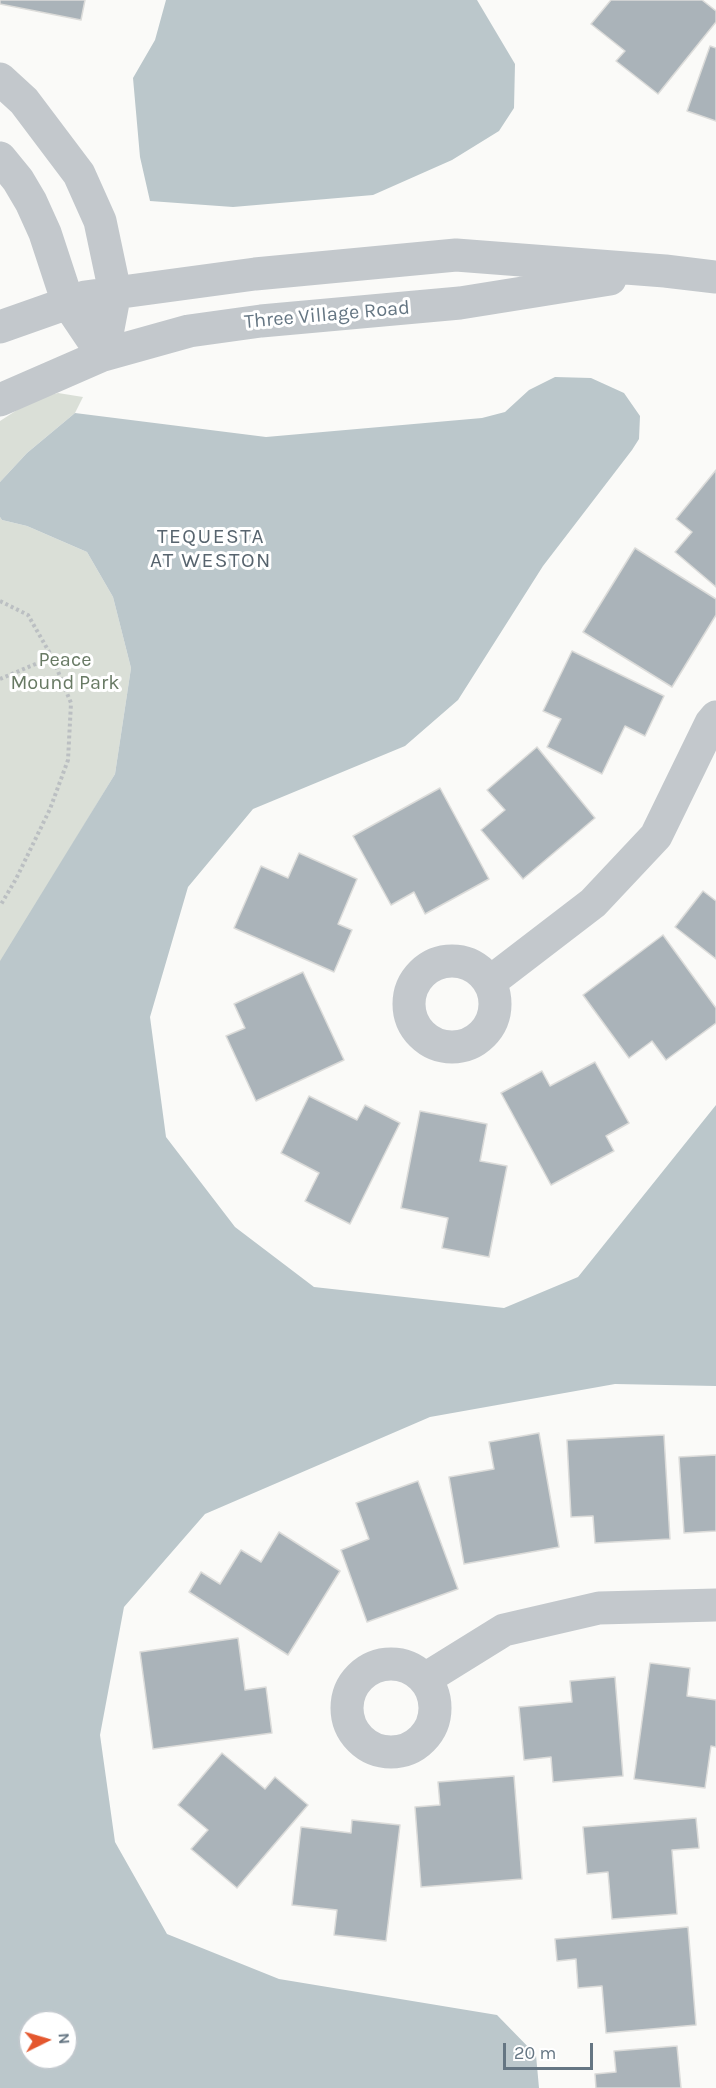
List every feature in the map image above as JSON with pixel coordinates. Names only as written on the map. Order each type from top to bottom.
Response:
[{"type":"street","points":[[0,79],[24,101],[79,174],[100,221],[115,292],[103,355]]},
{"type":"street","points":[[0,158],[18,180],[31,202],[45,233],[68,303],[103,355]]},
{"type":"street","name":"Three Village Road","points":[[0,327],[85,297],[115,292],[255,273],[456,255],[716,277]]},
{"type":"street","name":"Three Village Road","points":[[0,400],[103,355],[189,331],[261,321],[460,303],[665,271]]},
{"type":"street","points":[[490,982],[593,903],[656,836],[716,717]]},
{"type":"street","points":[[425,1679],[504,1630],[599,1608],[716,1605]]},
{"type":"path","points":[[0,601],[28,615],[52,657],[71,703],[68,760],[50,809],[16,879],[0,906]]},
{"type":"path","points":[[0,680],[52,657]]},
{"type":"green space","points":[[58,393],[83,397],[75,413],[27,453],[0,482],[0,421],[34,399]]},
{"type":"green space","name":"Peace Mound Park","points":[[0,517],[2,520],[27,526],[87,552],[113,597],[131,668],[115,774],[0,964]]},
{"type":"shaded area","points":[[166,0],[477,0],[515,64],[514,108],[499,131],[452,160],[373,195],[233,207],[150,201],[140,157],[133,78],[155,40]]},
{"type":"shaded area","points":[[555,377],[591,378],[624,393],[640,416],[639,439],[543,566],[458,700],[405,746],[253,809],[188,887],[150,1017],[166,1137],[235,1227],[314,1287],[504,1308],[578,1277],[716,1105],[716,1386],[615,1384],[430,1417],[205,1514],[124,1607],[100,1735],[115,1842],[167,1934],[279,1979],[497,2015],[536,2055],[539,2088],[0,2088],[0,961],[115,774],[131,668],[113,597],[87,552],[27,526],[2,520],[0,517],[0,482],[27,453],[75,413],[266,437],[482,418],[505,412],[529,390]]},
{"type":"building","points":[[0,0],[85,0],[81,20],[0,4]]},
{"type":"building","points":[[611,0],[702,0],[716,11],[716,22],[658,94],[616,61],[625,51],[591,24]]},
{"type":"building","points":[[710,46],[716,48],[716,121],[687,111]]},
{"type":"building","points":[[716,470],[716,587],[675,552],[692,532],[676,519]]},
{"type":"building","points":[[635,548],[716,599],[716,615],[672,687],[583,632]]},
{"type":"building","points":[[572,651],[664,696],[645,736],[625,726],[602,774],[547,747],[561,719],[543,711]]},
{"type":"building","points":[[537,747],[595,818],[523,879],[481,830],[505,810],[487,790]]},
{"type":"building","points":[[440,788],[489,879],[425,914],[414,892],[391,905],[353,836]]},
{"type":"building","points":[[299,853],[357,879],[338,924],[352,930],[334,972],[234,928],[261,866],[288,878]]},
{"type":"building","points":[[703,891],[716,901],[716,959],[675,927]]},
{"type":"building","points":[[663,935],[716,1008],[716,1023],[666,1060],[652,1041],[629,1058],[583,995]]},
{"type":"building","points":[[303,972],[344,1060],[256,1101],[226,1036],[245,1028],[234,1004]]},
{"type":"building","points":[[595,1062],[629,1123],[606,1136],[614,1151],[551,1185],[501,1093],[542,1071],[550,1086]]},
{"type":"building","points":[[309,1096],[357,1120],[365,1105],[400,1123],[350,1224],[305,1201],[319,1173],[281,1153]]},
{"type":"building","points":[[420,1111],[487,1124],[480,1161],[507,1166],[489,1257],[442,1248],[448,1218],[401,1208]]},
{"type":"building","points":[[539,1433],[559,1547],[464,1564],[449,1477],[494,1469],[489,1442]]},
{"type":"building","points":[[664,1435],[670,1539],[595,1543],[593,1516],[571,1517],[567,1440]]},
{"type":"building","points":[[716,1455],[716,1531],[684,1533],[679,1457]]},
{"type":"building","points":[[418,1481],[458,1589],[367,1622],[341,1550],[369,1539],[356,1503]]},
{"type":"building","points":[[279,1532],[340,1571],[288,1655],[189,1592],[201,1572],[220,1584],[241,1550],[261,1562]]},
{"type":"building","points":[[238,1638],[245,1690],[266,1687],[272,1733],[153,1749],[140,1652]]},
{"type":"building","points":[[650,1663],[690,1668],[687,1696],[716,1700],[716,1747],[711,1746],[705,1788],[634,1779]]},
{"type":"building","points":[[615,1677],[623,1776],[553,1782],[551,1757],[524,1760],[519,1707],[572,1702],[570,1681]]},
{"type":"building","points":[[222,1753],[265,1789],[275,1777],[308,1805],[237,1888],[191,1849],[208,1830],[178,1805]]},
{"type":"building","points":[[514,1776],[522,1879],[421,1887],[415,1807],[440,1805],[438,1782]]},
{"type":"building","points":[[696,1818],[699,1848],[672,1850],[677,1914],[612,1919],[608,1872],[587,1874],[583,1827]]},
{"type":"building","points":[[352,1820],[400,1825],[386,1941],[334,1935],[337,1910],[292,1905],[301,1827],[351,1833]]},
{"type":"building","points":[[688,1927],[696,2025],[606,2033],[602,1986],[578,1988],[576,1959],[557,1961],[555,1939]]},
{"type":"building","points":[[677,2046],[681,2088],[596,2088],[595,2074],[616,2072],[614,2051]]},
{"type":"district","name":"TEQUESTA AT WESTON","points":[[211,549]]}]
